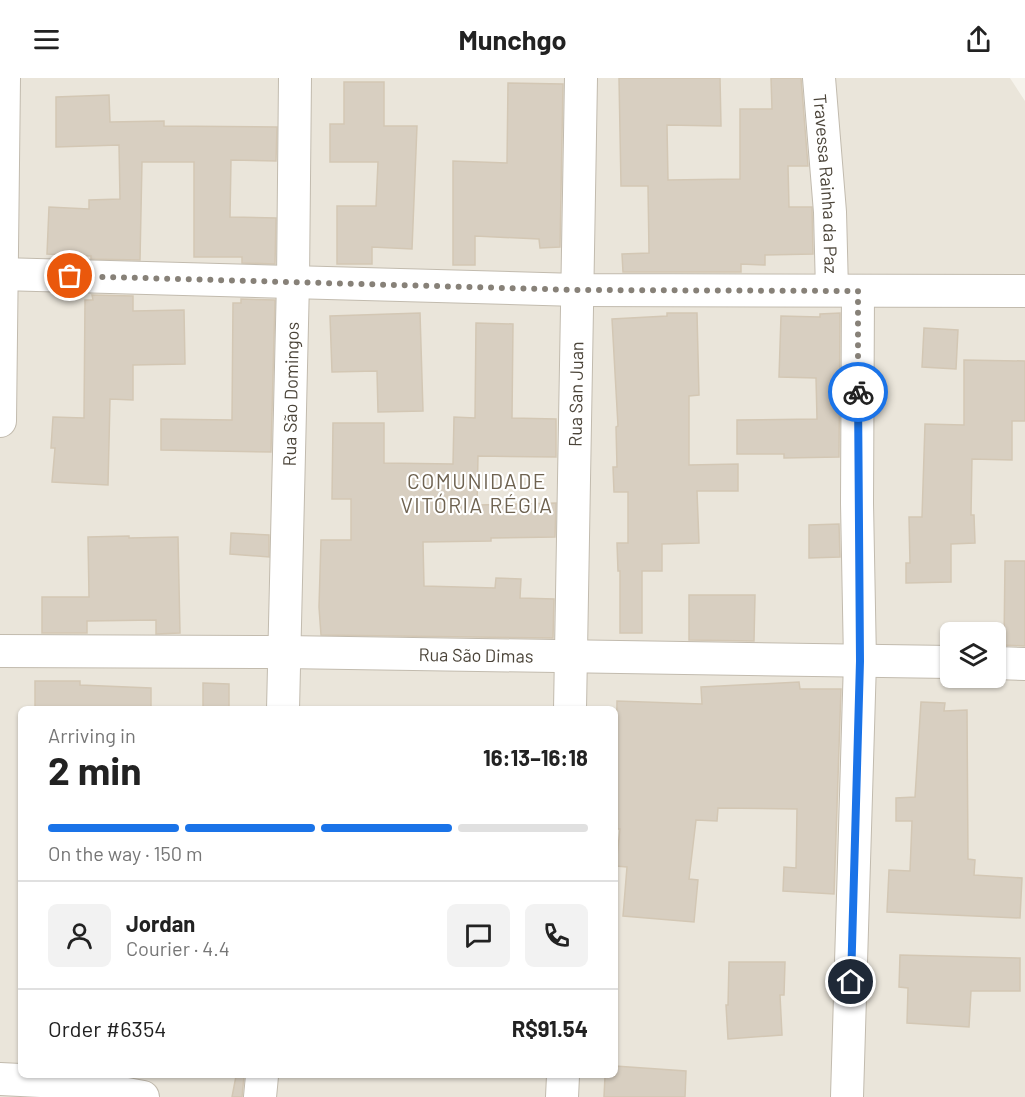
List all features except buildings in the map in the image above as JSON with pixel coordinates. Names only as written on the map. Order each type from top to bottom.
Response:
[{"type":"street","points":[[0,421],[4,78]]},
{"type":"street","name":"Rua São Domingos","points":[[283,706],[293,281],[295,78]]},
{"type":"street","name":"Rua San Juan","points":[[570,706],[580,78]]},
{"type":"street","name":"Travessa Rainha da Paz","points":[[819,78],[829,200],[845,291],[857,503],[860,661],[847,1097]]},
{"type":"street","points":[[2,274],[578,290],[1025,291]]},
{"type":"street","name":"Rua São Dimas","points":[[0,651],[284,652],[940,662]]},
{"type":"street","points":[[1006,663],[1025,664]]},
{"type":"street","points":[[260,1097],[262,1078]]},
{"type":"street","points":[[562,1097],[563,1078]]},
{"type":"street","points":[[0,1079],[61,1082],[143,1097]]},
{"type":"shaded area","points":[[0,78],[1010,78],[1025,101],[1025,1097],[0,1097]]},
{"type":"way so far","points":[[70,276],[578,290],[858,291],[858,392]]},
{"type":"district","name":"COMUNIDADE VITÓRIA RÉGIA","points":[[477,492]]},
{"type":"route","points":[[851,982],[860,661],[857,503],[858,392]]}]
